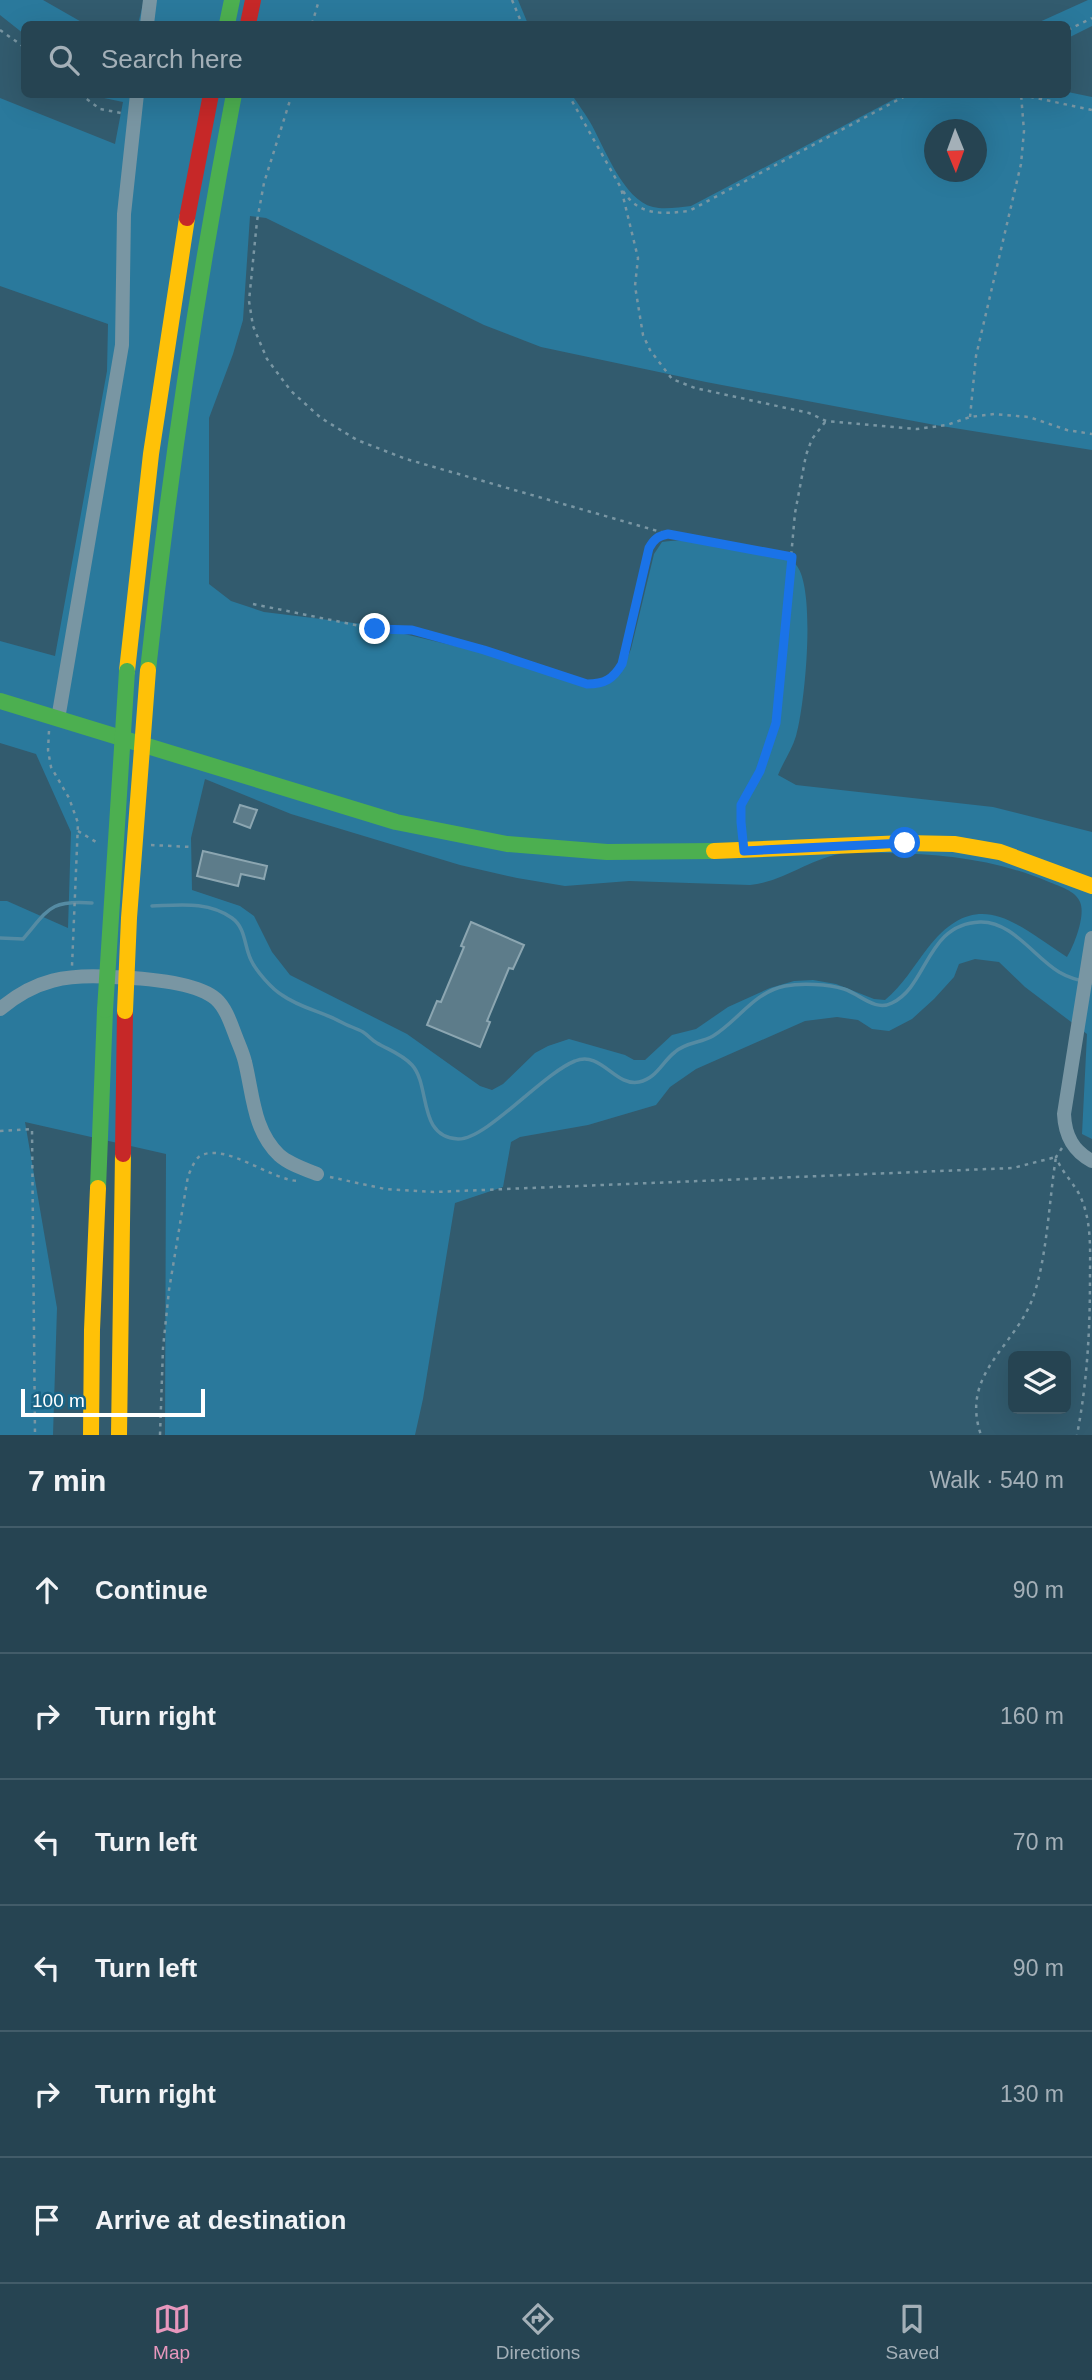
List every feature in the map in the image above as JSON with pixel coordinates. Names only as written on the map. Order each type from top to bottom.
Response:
[{"type":"main road","points":[[228,21],[232,0]]},
{"type":"main road","points":[[249,21],[253,0]]},
{"type":"main road","points":[[91,1435],[92,1330],[105,1010],[127,671],[156,424],[176,287],[210,98]]},
{"type":"main road","points":[[119,1435],[125,1011],[132,870],[148,670],[177,424],[198,287],[233,98]]},
{"type":"main road","points":[[0,701],[336,805],[435,831],[508,844],[661,853],[905,843],[954,844],[1000,852],[1092,887]]},
{"type":"street","points":[[147,21],[150,0]]},
{"type":"street","points":[[55,718],[122,345],[124,214],[136,98]]},
{"type":"street","points":[[1092,938],[1064,1114],[1064,1127],[1071,1144],[1078,1153],[1092,1161]]},
{"type":"street","points":[[0,1009],[18,993],[40,983],[72,976],[147,978],[185,985],[216,999],[230,1020],[245,1061],[253,1107],[262,1133],[279,1155],[294,1165],[317,1174]]},
{"type":"path","points":[[313,21],[318,0]]},
{"type":"path","points":[[512,0],[521,21]]},
{"type":"path","points":[[1071,28],[1092,18]]},
{"type":"path","points":[[0,30],[21,45]]},
{"type":"path","points":[[85,98],[100,109],[134,116]]},
{"type":"path","points":[[291,98],[264,183],[257,221],[249,301],[253,326],[267,359],[291,391],[321,418],[358,440],[407,459],[668,534],[792,557]]},
{"type":"path","points":[[570,98],[630,202],[643,210],[656,213],[689,211],[901,98]]},
{"type":"path","points":[[970,417],[976,356],[1021,164],[1024,131],[1021,98]]},
{"type":"path","points":[[1035,98],[1092,110]]},
{"type":"path","points":[[621,188],[638,258],[635,286],[643,335],[650,350],[672,379],[695,388],[809,413],[826,421],[917,429],[947,425],[970,417],[994,415],[1029,417],[1067,430],[1092,434]]},
{"type":"path","points":[[744,851],[741,805],[760,771],[776,723],[795,513],[806,455],[812,439],[826,421]]},
{"type":"path","points":[[253,604],[375,629],[412,630],[484,650],[587,684],[602,684],[615,676],[622,664],[649,548],[653,540],[668,534]]},
{"type":"path","points":[[55,718],[48,742],[51,767],[69,798],[78,823],[72,976]]},
{"type":"path","points":[[0,1131],[32,1129],[35,1435]]},
{"type":"path","points":[[981,1435],[977,1406],[980,1382],[989,1364],[1020,1323],[1032,1299],[1046,1231],[1056,1157],[1059,1149],[1071,1144]]},
{"type":"path","points":[[160,1435],[163,1348],[169,1290],[188,1176],[200,1156],[230,1156],[281,1178],[295,1181],[317,1174],[385,1189],[434,1192],[1013,1168],[1056,1157]]},
{"type":"path","points":[[1056,1157],[1060,1168],[1081,1198],[1090,1231],[1090,1338],[1084,1399],[1077,1435]]},
{"type":"shaded area","points":[[0,0],[43,0],[80,21],[21,21],[21,32],[0,15]]},
{"type":"shaded area","points":[[144,0],[518,0],[527,21],[139,21]]},
{"type":"shaded area","points":[[1092,0],[1092,26],[1071,36],[1071,21],[1042,21]]},
{"type":"shaded area","points":[[1071,93],[1092,97],[1092,450],[935,425],[706,382],[541,347],[484,325],[266,218],[250,216],[243,320],[209,418],[209,584],[231,601],[264,612],[362,624],[523,662],[564,677],[590,681],[607,680],[621,673],[631,649],[654,554],[662,542],[713,542],[785,555],[797,566],[803,579],[807,649],[803,700],[796,736],[778,775],[796,785],[993,807],[1092,832],[1092,1139],[1082,1134],[1087,1034],[1025,987],[999,962],[975,959],[959,964],[954,977],[934,999],[912,1019],[889,1031],[872,1029],[858,1020],[837,1017],[805,1021],[696,1069],[670,1087],[656,1105],[588,1125],[520,1137],[511,1142],[503,1187],[455,1203],[415,1435],[165,1435],[166,1154],[25,1122],[57,1308],[53,1435],[0,1435],[0,901],[7,901],[68,928],[71,832],[36,754],[0,743],[0,641],[55,656],[107,371],[108,324],[0,286],[0,98],[115,144],[123,102],[104,98],[574,98],[632,194],[653,207],[691,206],[896,98],[1071,98]],"holes":[[[205,779],[291,814],[460,865],[565,886],[629,881],[750,885],[774,879],[833,855],[861,852],[930,855],[990,863],[1062,887],[1078,898],[1081,915],[1076,938],[1067,957],[1013,922],[980,914],[963,918],[945,929],[903,982],[885,1000],[874,999],[836,984],[813,980],[794,981],[770,988],[728,1007],[696,1029],[672,1035],[645,1060],[634,1060],[569,1039],[535,1053],[503,1084],[492,1090],[480,1086],[407,1034],[290,975],[272,952],[254,916],[240,906],[192,890],[191,838]]]},
{"type":"building","points":[[240,805],[257,810],[250,828],[234,822]]},
{"type":"building","points":[[203,851],[267,866],[264,879],[241,874],[238,886],[197,876]]},
{"type":"building","points":[[471,922],[524,945],[513,969],[509,968],[487,1021],[490,1022],[480,1047],[427,1025],[437,1001],[441,1002],[464,947],[461,946]]},
{"type":"waterway","points":[[0,938],[23,939],[45,914],[58,905],[92,903]]},
{"type":"waterway","points":[[152,906],[204,906],[232,918],[242,932],[253,964],[269,984],[304,1007],[365,1033],[408,1061],[418,1074],[430,1120],[436,1130],[445,1136],[458,1139],[483,1129],[547,1079],[575,1061],[593,1060],[630,1082],[645,1080],[679,1049],[713,1036],[764,994],[774,989],[791,985],[823,985],[844,989],[874,1004],[892,1003],[904,995],[938,944],[962,925],[980,922],[1002,927],[1059,972],[1092,983]]},
{"type":"traffic: fast","points":[[228,21],[232,0]]},
{"type":"traffic: fast","points":[[148,670],[185,381],[233,98]]},
{"type":"traffic: fast","points":[[105,1010],[127,671]]},
{"type":"traffic: fast","points":[[0,701],[396,822],[507,844],[607,852],[714,851]]},
{"type":"traffic: fast","points":[[98,1188],[105,1010]]},
{"type":"traffic: slow","points":[[127,671],[151,454],[187,218]]},
{"type":"traffic: slow","points":[[125,1011],[129,918],[148,670]]},
{"type":"traffic: slow","points":[[714,851],[905,843],[954,844],[1000,852],[1092,886]]},
{"type":"traffic: slow","points":[[119,1435],[123,1154]]},
{"type":"traffic: slow","points":[[91,1435],[98,1188]]},
{"type":"traffic: jam","points":[[249,21],[253,0]]},
{"type":"traffic: jam","points":[[187,218],[210,98]]},
{"type":"traffic: jam","points":[[123,1154],[125,1011]]},
{"type":"route","points":[[375,629],[412,630],[484,650],[587,684],[602,684],[615,676],[622,664],[653,540],[668,534],[792,557],[776,723],[760,771],[741,805],[744,851],[905,843]]}]
